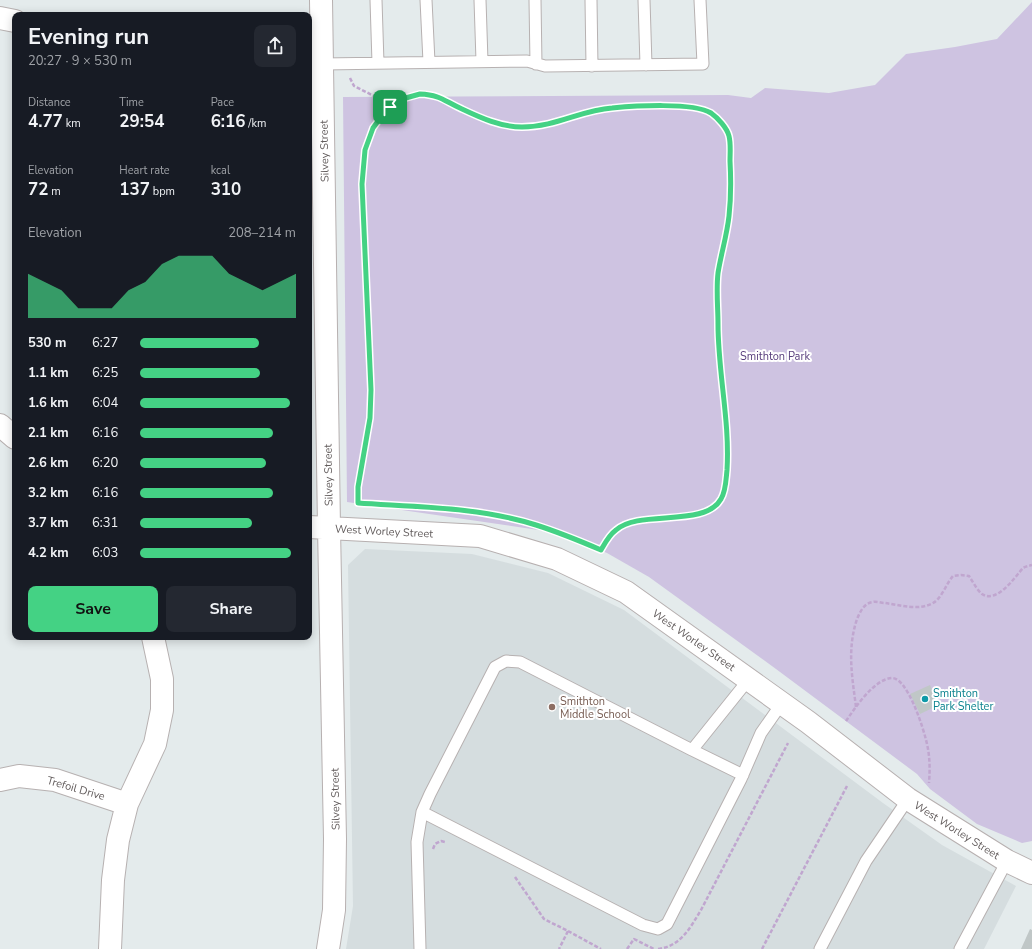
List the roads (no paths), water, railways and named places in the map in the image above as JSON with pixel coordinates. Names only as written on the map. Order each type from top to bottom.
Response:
[{"type":"street","name":"Silvey Street","points":[[321,0],[323,64],[319,528],[336,839],[334,910],[328,949]]},
{"type":"street","points":[[0,18],[12,20]]},
{"type":"street","points":[[0,425],[12,435]]},
{"type":"street","name":"West Worley Street","points":[[319,528],[480,536],[557,559],[626,592],[782,703],[908,799],[1007,861],[1032,873]]},
{"type":"street","points":[[110,949],[113,880],[118,840],[127,804],[154,744],[162,710],[162,679],[154,640]]},
{"type":"street","name":"Trefoil Drive","points":[[0,780],[19,776],[55,780],[127,804]]},
{"type":"lane","points":[[376,0],[378,63]]},
{"type":"lane","points":[[426,0],[429,62]]},
{"type":"lane","points":[[480,0],[482,61]]},
{"type":"lane","points":[[535,0],[536,64]]},
{"type":"lane","points":[[591,0],[592,66]]},
{"type":"lane","points":[[644,0],[646,64]]},
{"type":"lane","points":[[323,64],[482,61],[527,61],[545,66],[703,64],[700,0]]},
{"type":"lane","points":[[420,949],[417,842],[422,812],[495,667],[506,661],[520,662],[743,775]]},
{"type":"lane","points":[[692,750],[749,679]]},
{"type":"lane","points":[[422,812],[644,925],[658,929],[667,924],[743,775],[761,733],[782,703]]},
{"type":"lane","points":[[820,949],[866,861],[908,799]]},
{"type":"lane","points":[[960,949],[1007,861]]},
{"type":"place","name":"Smithton Park Shelter","points":[[925,699]]},
{"type":"place","name":"Smithton Middle School","points":[[552,707]]},
{"type":"park label","name":"Smithton Park","points":[[775,356]]}]
